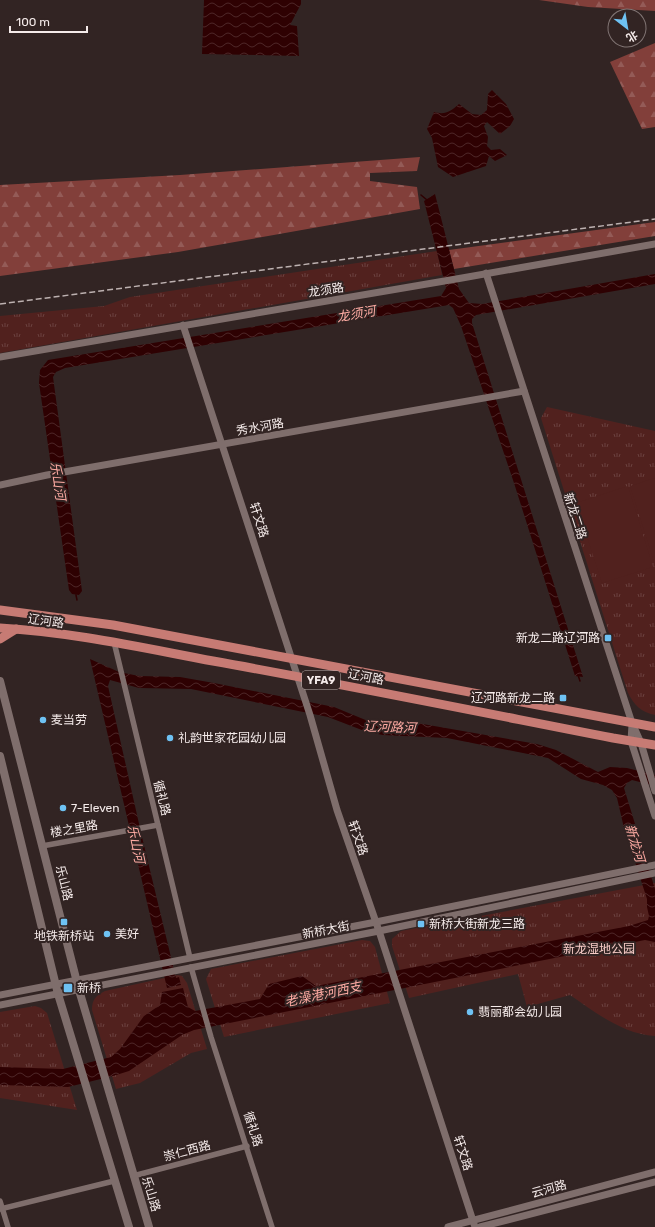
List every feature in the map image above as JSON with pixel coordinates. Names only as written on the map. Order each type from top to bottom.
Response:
[{"type":"main road","name":"辽河路","points":[[0,610],[113,625],[655,727]]},
{"type":"main road","name":"辽河路","points":[[0,628],[114,642],[655,745]]},
{"type":"main road","points":[[0,639],[16,629]]},
{"type":"main road","name":"乐山路","points":[[0,681],[78,990],[149,1227]]},
{"type":"main road","points":[[0,756],[58,994],[129,1227]]},
{"type":"street","name":"龙须路","points":[[0,357],[655,244]]},
{"type":"street","name":"新龙二路","points":[[486,273],[632,723]]},
{"type":"street","name":"轩文路","points":[[183,325],[310,714],[337,810],[391,967],[474,1224]]},
{"type":"street","name":"秀水河路","points":[[0,485],[47,475],[524,391]]},
{"type":"street","name":"循礼路","points":[[114,642],[123,686],[190,958]]},
{"type":"street","points":[[632,723],[631,741],[640,768],[652,789]]},
{"type":"street","points":[[632,723],[641,742],[648,768],[655,816]]},
{"type":"street","name":"楼之里路","points":[[42,846],[158,826]]},
{"type":"street","name":"新桥大街","points":[[0,1005],[379,931],[654,869]]},
{"type":"street","name":"新桥大街","points":[[0,995],[635,873]]},
{"type":"street","name":"循礼路","points":[[191,967],[211,1037],[272,1227]]},
{"type":"street","name":"崇仁西路","points":[[133,1176],[247,1146]]},
{"type":"street","name":"云河路","points":[[448,1227],[474,1224],[655,1172]]},
{"type":"street","points":[[1,1209],[114,1181]]},
{"type":"street","name":"云河路","points":[[480,1227],[655,1182]]},
{"type":"street","points":[[0,1201],[1,1209],[8,1227]]},
{"type":"green space","points":[[539,0],[655,0],[655,11],[647,11],[647,8],[588,7]]},
{"type":"green space","points":[[655,43],[655,127],[642,129],[610,62],[643,48],[647,48],[647,46]]},
{"type":"green space","points":[[420,157],[417,171],[370,173],[370,181],[417,187],[420,209],[178,252],[0,276],[0,185],[180,175]]},
{"type":"green space","points":[[655,222],[655,236],[454,269],[449,250]]},
{"type":"green space","points":[[437,251],[442,275],[0,353],[0,316],[104,306],[130,297]]},
{"type":"green space","points":[[547,407],[655,431],[655,715],[638,707],[628,693],[541,418]]},
{"type":"green space","points":[[655,478],[655,565],[630,486]]},
{"type":"green space","points":[[628,486],[653,567],[602,583],[576,503]]},
{"type":"green space","name":"新龙湿地公园","points":[[655,883],[655,1036],[632,1031],[610,1022],[570,995],[527,1007],[518,974],[409,998],[392,946],[392,939],[401,931]]},
{"type":"green space","points":[[362,940],[370,941],[375,947],[390,1003],[224,1037],[206,979],[211,969]]},
{"type":"green space","points":[[178,975],[182,976],[187,983],[207,1049],[191,1053],[140,1083],[116,1089],[92,1010],[94,1000],[105,991]]},
{"type":"green space","points":[[35,1006],[41,1008],[47,1013],[77,1110],[0,1098],[0,1012]]},
{"type":"water","points":[[204,0],[301,0],[301,4],[290,25],[297,26],[299,56],[202,54]]},
{"type":"water","points":[[492,90],[506,104],[514,119],[510,126],[500,134],[487,122],[484,126],[488,137],[487,146],[491,150],[500,149],[507,155],[495,161],[489,156],[486,166],[453,177],[438,167],[432,138],[427,129],[434,112],[447,112],[459,104],[472,114],[481,115],[487,110],[488,94]]},
{"type":"water","name":"龙须河","points":[[435,194],[459,289],[469,303],[482,304],[655,274],[655,284],[476,315],[472,319],[583,677],[575,676],[514,483],[461,326],[453,308],[449,305],[65,368],[56,372],[53,377],[82,591],[79,595],[72,594],[69,590],[39,383],[40,370],[48,360],[441,296],[446,288],[424,201]]},
{"type":"water","points":[[90,659],[119,672],[139,676],[180,677],[214,683],[334,707],[368,721],[385,724],[417,723],[537,744],[556,750],[598,772],[610,767],[627,768],[655,775],[655,786],[632,780],[627,783],[624,788],[655,889],[655,942],[645,940],[194,1030],[182,1035],[129,1071],[68,1087],[0,1085],[0,1067],[63,1069],[111,1057],[120,1049],[144,1016],[160,1005],[162,992],[183,988],[188,1007],[195,1011],[260,999],[269,984],[302,976],[316,986],[629,926],[648,920],[649,916],[647,899],[624,828],[617,798],[612,790],[603,785],[581,779],[548,758],[447,738],[383,735],[367,732],[328,717],[191,689],[139,688],[110,680],[108,686],[142,837],[176,978],[179,977],[181,985],[167,988]]},
{"type":"waterway","points":[[421,195],[427,200]]},
{"type":"waterway","name":"乐山河","points":[[76,595],[77,600]]},
{"type":"waterway","points":[[578,675],[580,681]]},
{"type":"railway","points":[[0,304],[655,219]]},
{"type":"place","name":"新龙二路辽河路","points":[[608,638]]},
{"type":"place","name":"辽河路新龙二路","points":[[563,698]]},
{"type":"place","name":"麦当劳","points":[[43,720]]},
{"type":"place","name":"礼韵世家花园幼儿园","points":[[170,738]]},
{"type":"place","name":"7-Eleven","points":[[63,808]]},
{"type":"place","name":"地铁新桥站","points":[[64,922]]},
{"type":"place","name":"新桥大街新龙三路","points":[[421,924]]},
{"type":"place","name":"美好","points":[[107,934]]},
{"type":"place","name":"新桥","points":[[68,988]]},
{"type":"place","name":"翡丽都会幼儿园","points":[[470,1012]]},
{"type":"water label","name":"辽河路河","points":[[390,727]]},
{"type":"water label","name":"新龙河","points":[[635,843]]},
{"type":"water label","name":"老澡港河西支","points":[[323,994]]}]
